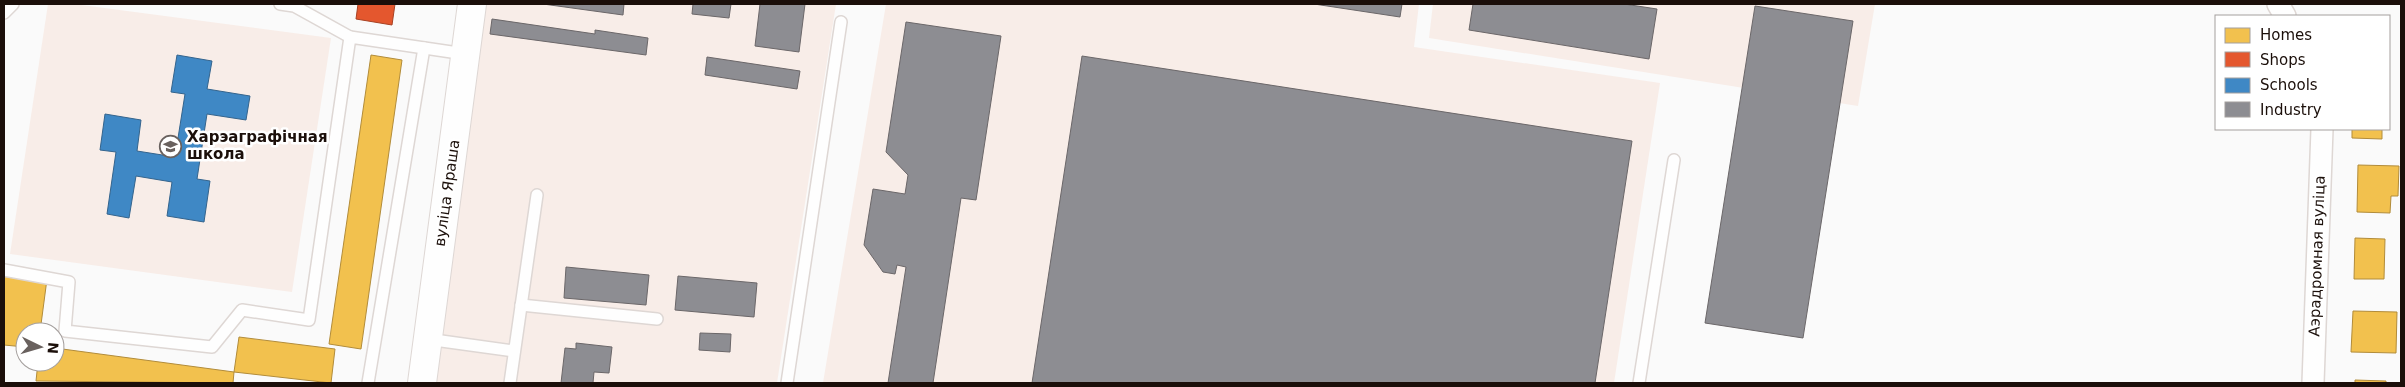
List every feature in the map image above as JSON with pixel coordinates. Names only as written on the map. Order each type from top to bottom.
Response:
[{"type":"street","name":"вуліца Яраша","points":[[422,383],[472,4]]},
{"type":"street","points":[[2278,4],[2284,15]]},
{"type":"street","name":"Аэрадромная вуліца","points":[[2313,383],[2322,130]]},
{"type":"lane","points":[[4,13],[13,4]]},
{"type":"lane","points":[[280,4],[294,6],[350,38],[465,54]]},
{"type":"lane","points":[[787,383],[841,22]]},
{"type":"lane","points":[[4,270],[68,282],[65,331],[212,347],[242,310],[309,320],[350,38]]},
{"type":"lane","points":[[368,383],[424,48]]},
{"type":"lane","points":[[1639,383],[1674,160]]},
{"type":"lane","points":[[510,383],[537,195]]},
{"type":"lane","points":[[521,305],[657,319]]},
{"type":"lane","points":[[427,338],[514,351]]},
{"type":"shaded area","name":"Харэаграфічная школа","points":[[48,4],[74,4],[331,38],[292,292],[10,254]]},
{"type":"shaded area","points":[[486,4],[836,4],[777,383],[436,383]]},
{"type":"shaded area","points":[[886,4],[1419,4],[1414,47],[1660,83],[1614,383],[823,383]]},
{"type":"shaded area","points":[[1433,4],[1875,4],[1858,106],[1429,38]]},
{"type":"building: Homes","points":[[371,55],[402,60],[361,349],[329,344]]},
{"type":"building: Homes","points":[[2352,130],[2382,130],[2382,139],[2352,138]]},
{"type":"building: Homes","points":[[2358,165],[2399,166],[2398,196],[2391,196],[2390,213],[2357,212]]},
{"type":"building: Homes","points":[[2355,238],[2385,239],[2384,279],[2354,279]]},
{"type":"building: Homes","points":[[4,273],[47,279],[41,322],[15,322],[15,346],[4,345]]},
{"type":"building: Homes","points":[[2353,311],[2397,312],[2396,353],[2351,352]]},
{"type":"building: Homes","points":[[239,337],[335,349],[331,383],[234,372]]},
{"type":"building: Homes","points":[[65,349],[234,372],[233,383],[36,381],[37,372],[65,372]]},
{"type":"building: Homes","points":[[2355,380],[2386,381],[2386,383],[2355,383]]},
{"type":"building: Shops","points":[[358,4],[395,4],[392,25],[356,19]]},
{"type":"building: Schools","points":[[177,55],[212,61],[207,89],[250,96],[246,120],[207,114],[197,179],[210,181],[204,222],[167,216],[172,182],[136,176],[129,218],[107,214],[116,152],[100,150],[105,114],[141,120],[137,151],[175,157],[185,94],[171,92]]},
{"type":"building: Industry","points":[[543,4],[624,4],[623,15]]},
{"type":"building: Industry","points":[[693,4],[731,4],[729,18],[692,14]]},
{"type":"building: Industry","points":[[760,4],[805,4],[799,52],[755,46]]},
{"type":"building: Industry","points":[[1314,4],[1402,4],[1400,17]]},
{"type":"building: Industry","points":[[1473,4],[1624,4],[1657,9],[1649,59],[1469,30]]},
{"type":"building: Industry","points":[[1755,6],[1853,21],[1803,338],[1705,323]]},
{"type":"building: Industry","points":[[492,19],[595,34],[595,30],[648,38],[646,55],[490,34]]},
{"type":"building: Industry","points":[[906,22],[1001,36],[976,200],[961,198],[933,383],[888,383],[906,267],[897,265],[895,274],[883,272],[864,245],[873,189],[905,194],[908,175],[886,152]]},
{"type":"building: Industry","points":[[1082,56],[1632,141],[1595,383],[1032,383]]},
{"type":"building: Industry","points":[[707,57],[800,71],[797,89],[705,75]]},
{"type":"building: Industry","points":[[566,267],[649,275],[646,305],[564,298]]},
{"type":"building: Industry","points":[[678,276],[757,283],[754,317],[675,310]]},
{"type":"building: Industry","points":[[700,333],[731,334],[730,352],[699,350]]},
{"type":"building: Industry","points":[[576,343],[612,347],[609,373],[594,372],[593,383],[561,383],[565,348],[576,349]]},
{"type":"place","name":"Харэаграфічная школа","points":[[171,146]]}]
